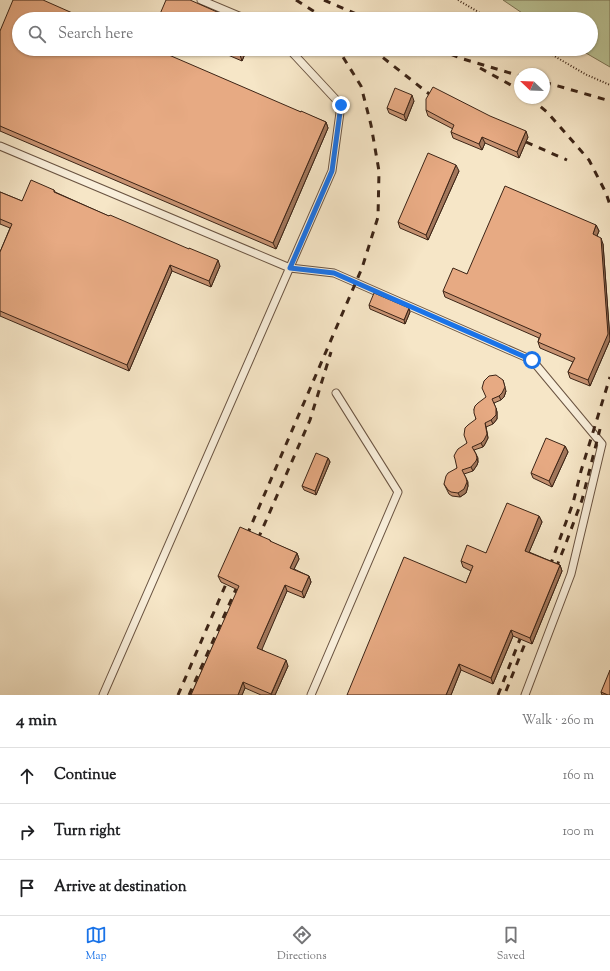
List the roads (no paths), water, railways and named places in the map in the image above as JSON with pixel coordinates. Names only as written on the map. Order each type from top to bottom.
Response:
[{"type":"lane","points":[[201,0],[229,12]]},
{"type":"lane","points":[[103,695],[332,171],[341,105],[296,56]]},
{"type":"lane","points":[[0,146],[290,268],[334,273],[532,360],[602,444],[571,574],[525,695]]},
{"type":"lane","points":[[311,695],[398,492],[336,393]]},
{"type":"railway","points":[[296,0],[315,12]]},
{"type":"railway","points":[[324,0],[352,12]]},
{"type":"railway","points":[[247,535],[362,268],[378,217],[379,171],[371,125],[361,86],[342,56]]},
{"type":"railway","points":[[381,56],[433,97]]},
{"type":"railway","points":[[455,56],[514,74]]},
{"type":"railway","points":[[480,68],[514,87]]},
{"type":"railway","points":[[550,84],[610,101]]},
{"type":"railway","points":[[537,104],[547,112],[589,160],[606,193],[610,205]]},
{"type":"railway","points":[[526,142],[567,160]]},
{"type":"railway","points":[[258,539],[310,420],[331,352]]},
{"type":"railway","points":[[550,566],[573,503],[581,471],[610,377]]},
{"type":"railway","points":[[556,568],[582,500],[600,429]]},
{"type":"railway","points":[[178,695],[226,584]]},
{"type":"railway","points":[[189,695],[236,589]]},
{"type":"railway","points":[[498,695],[520,639]]},
{"type":"railway","points":[[506,691],[526,641]]}]
